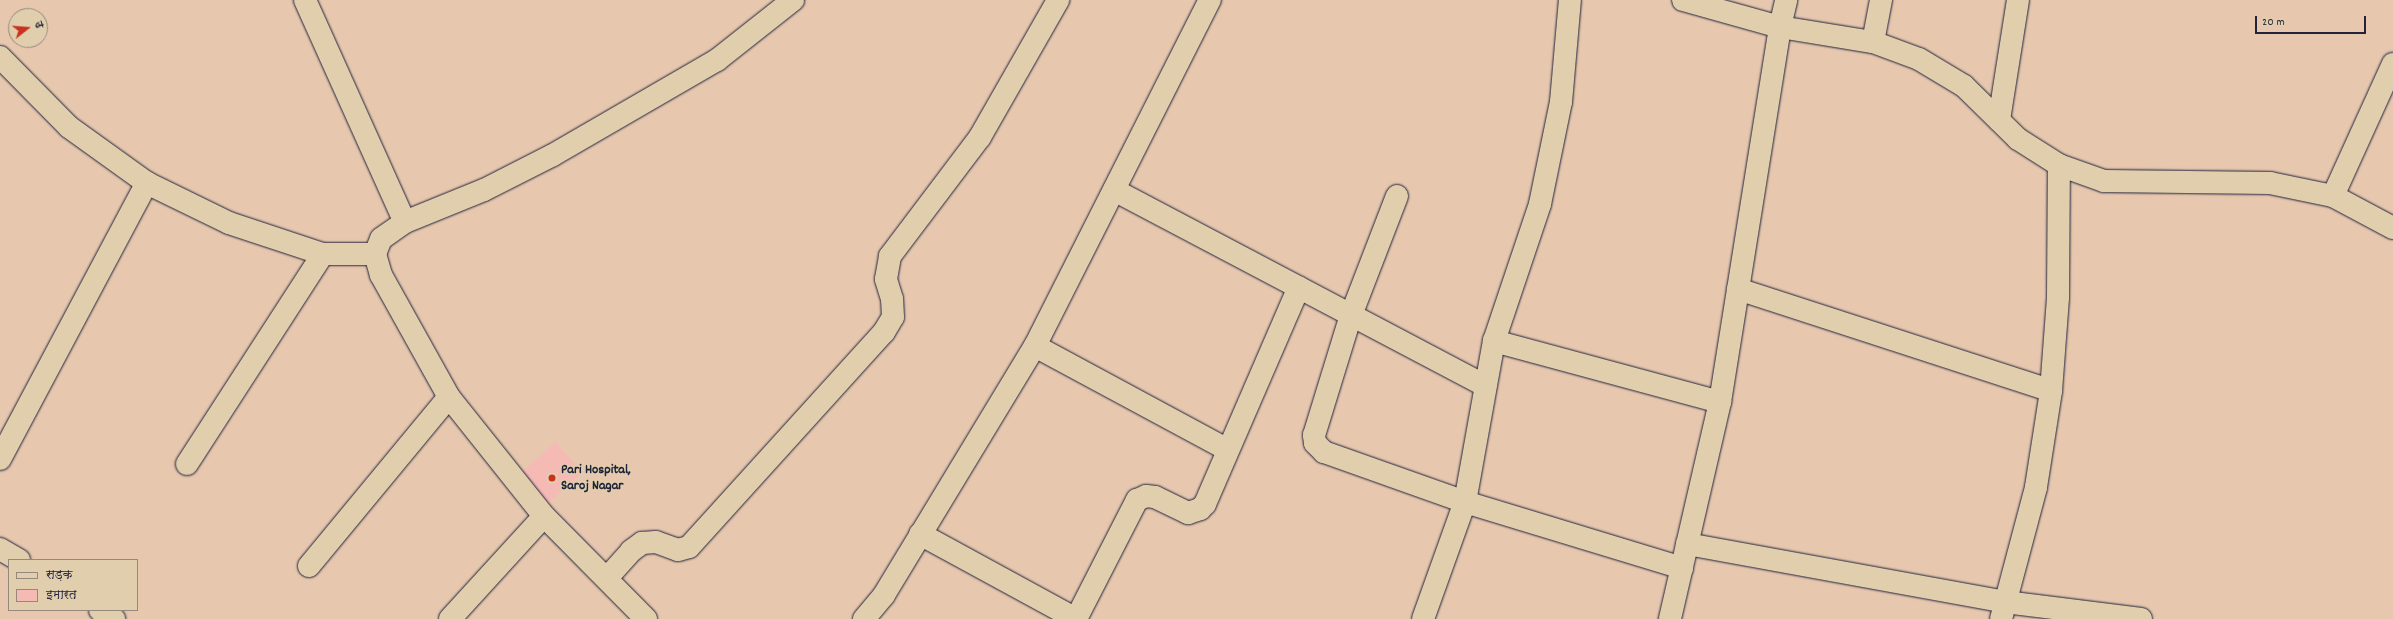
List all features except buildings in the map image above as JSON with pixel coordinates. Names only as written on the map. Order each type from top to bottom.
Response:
[{"type":"street","points":[[646,619],[544,516],[449,398],[381,275],[375,254],[381,239],[405,222],[484,190],[554,155],[717,60],[793,0]]},
{"type":"street","points":[[607,578],[631,551],[642,543],[656,542],[678,550],[689,547],[884,332],[893,317],[892,299],[886,279],[890,256],[980,137],[1058,0]]},
{"type":"street","points":[[864,619],[884,595],[1035,346],[1210,0]]},
{"type":"street","points":[[1423,619],[1465,502],[1494,341],[1540,204],[1561,102],[1570,0]]},
{"type":"street","points":[[1683,0],[1780,27],[1873,42],[1919,59],[1964,86],[2018,139],[2059,166],[2104,181],[2270,183],[2333,196],[2393,228]]},
{"type":"street","points":[[1670,619],[1720,402],[1780,27],[1786,0]]},
{"type":"street","points":[[1873,42],[1881,0]]},
{"type":"street","points":[[1999,120],[2018,0]]},
{"type":"street","points":[[312,3],[405,222]]},
{"type":"street","points":[[0,57],[69,127],[147,183],[229,223],[323,254],[375,254]]},
{"type":"street","points":[[2333,196],[2393,64]]},
{"type":"street","points":[[2003,611],[2036,487],[2051,390],[2058,297],[2059,166]]},
{"type":"street","points":[[0,459],[147,183]]},
{"type":"street","points":[[1114,190],[1486,386]]},
{"type":"street","points":[[1396,196],[1351,314],[1314,435],[1315,443],[1324,452],[1465,502],[1682,568]]},
{"type":"street","points":[[187,464],[323,254]]},
{"type":"street","points":[[920,534],[1076,619],[1137,500],[1146,496],[1155,497],[1188,514],[1200,509],[1228,450],[1299,287]]},
{"type":"street","points":[[1738,289],[2051,390]]},
{"type":"street","points":[[1494,341],[1720,402]]},
{"type":"street","points":[[1035,346],[1228,450]]},
{"type":"street","points":[[309,566],[449,398]]},
{"type":"street","points":[[450,619],[544,516]]},
{"type":"street","points":[[1687,544],[2003,611],[2141,619]]},
{"type":"street","points":[[0,549],[17,559]]},
{"type":"street","points":[[102,611],[114,619]]},
{"type":"place","name":"Pari Hospital, Saroj Nagar","points":[[552,478]]}]
